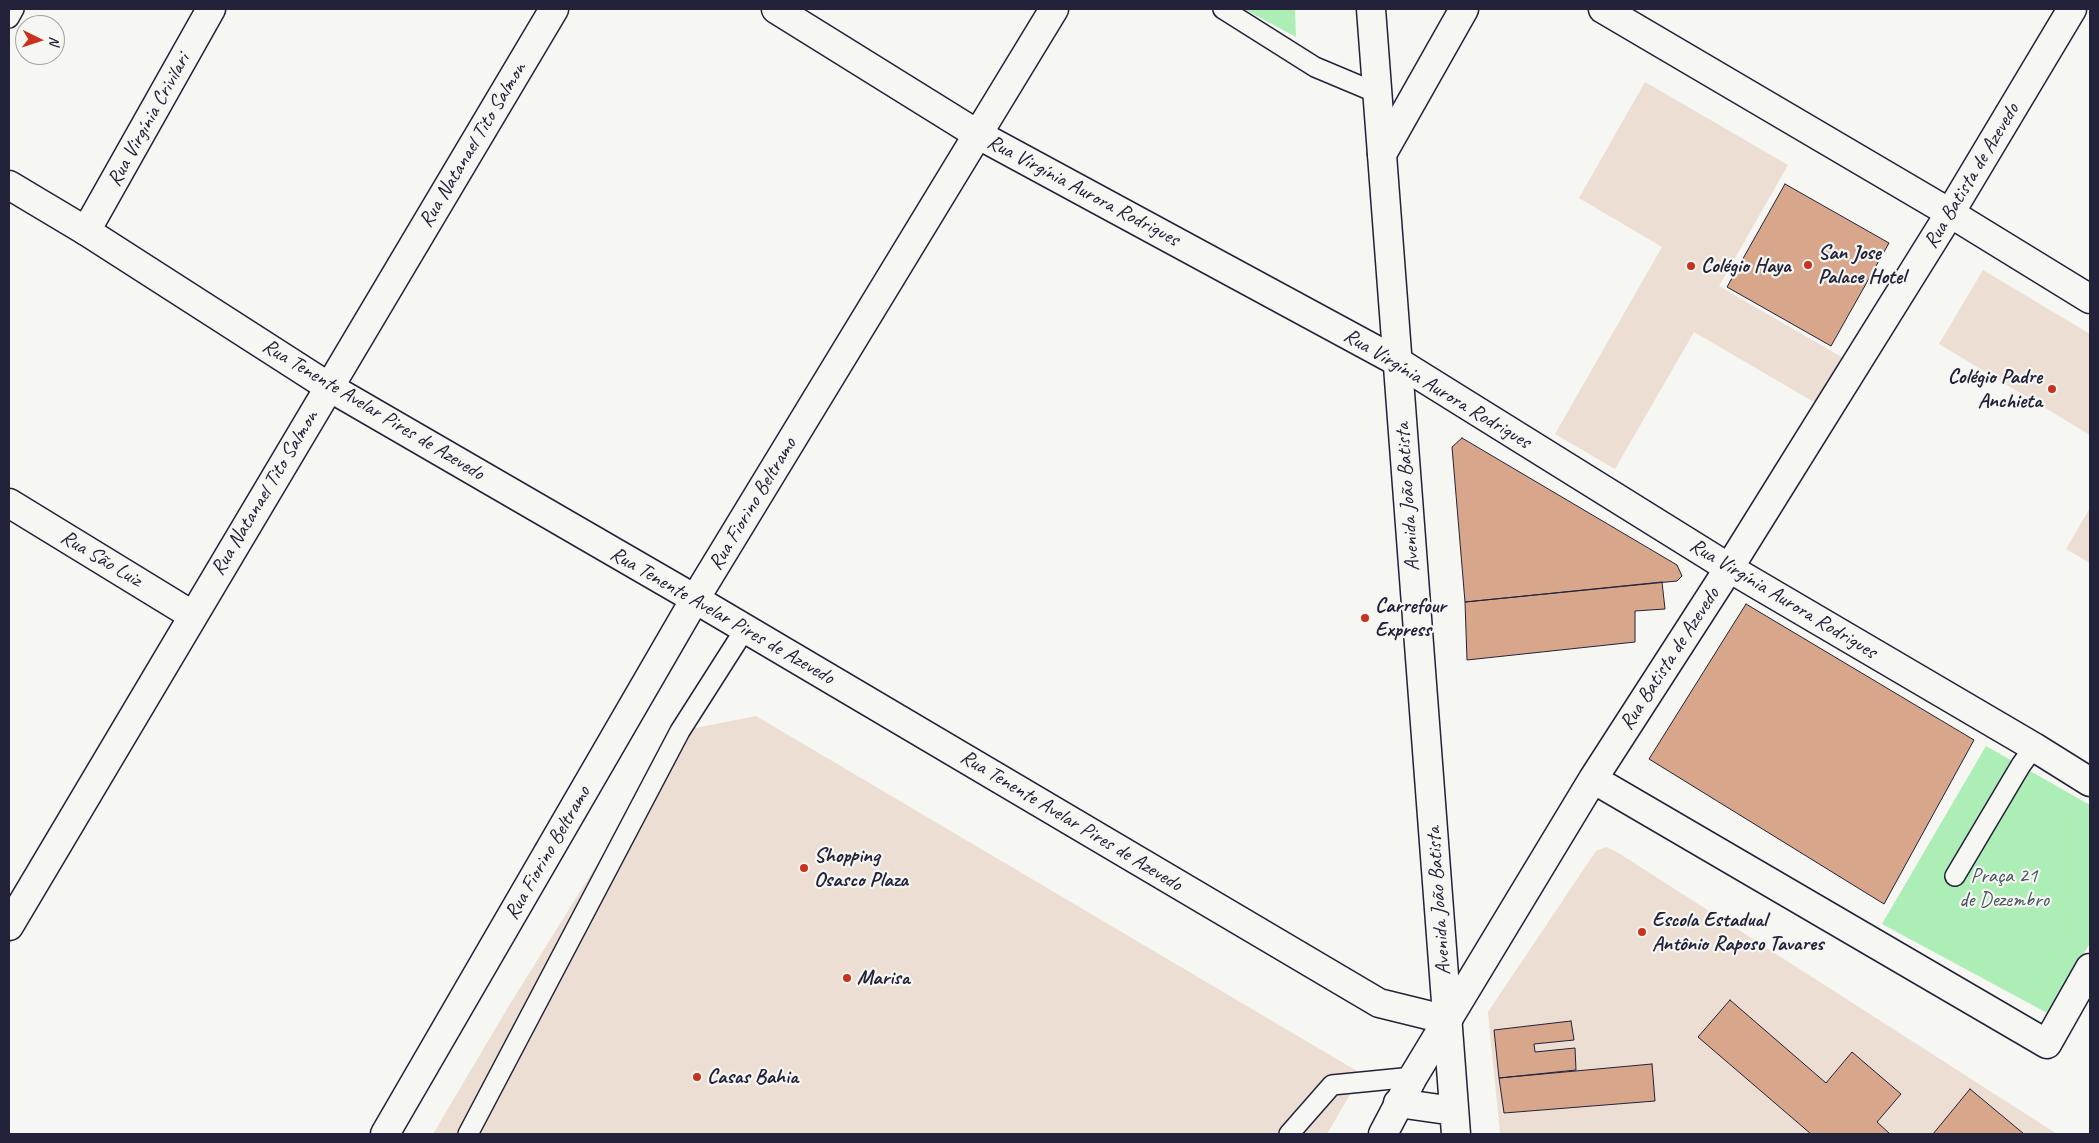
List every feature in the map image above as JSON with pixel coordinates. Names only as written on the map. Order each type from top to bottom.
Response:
[{"type":"street","name":"Rua Virgínia Crivilari","points":[[86,231],[212,9]]},
{"type":"street","name":"Rua Natanael Tito Salmon","points":[[11,914],[329,387],[554,9]]},
{"type":"street","name":"Rua Virgínia Aurora Rodrigues","points":[[776,9],[977,134],[1398,362],[1728,568],[2034,747],[2090,782]]},
{"type":"street","name":"Rua Fiorino Beltramo","points":[[385,1134],[695,599],[1054,9]]},
{"type":"street","name":"Avenida João Batista","points":[[1371,9],[1455,1123]]},
{"type":"street","points":[[1382,154],[1464,9]]},
{"type":"street","points":[[1603,9],[1950,213],[2090,299]]},
{"type":"street","name":"Rua Batista de Azevedo","points":[[1383,1134],[1398,1102],[1593,779],[1728,568],[1950,213],[2072,9]]},
{"type":"street","name":"Rua Tenente Avelar Pires de Azevedo","points":[[9,184],[86,231],[329,387],[695,599],[1379,1003],[1448,1020]]},
{"type":"street","name":"Rua São Luiz","points":[[9,503],[192,615]]},
{"type":"street","points":[[1593,779],[2047,1044],[2090,968]]},
{"type":"street","points":[[1398,1102],[1455,1123]]},
{"type":"lane","points":[[9,18],[14,9]]},
{"type":"lane","points":[[1223,9],[1316,67],[1378,94]]},
{"type":"lane","points":[[468,1134],[680,731],[744,628]]},
{"type":"lane","points":[[1955,876],[2021,765],[2034,747]]},
{"type":"lane","points":[[1289,1134],[1332,1085],[1413,1078]]},
{"type":"shaded area","name":"Colégio Haya","points":[[1645,82],[1788,165],[1719,286],[1845,359],[1819,405],[1694,332],[1615,469],[1555,434],[1662,247],[1579,198]]},
{"type":"shaded area","name":"Colégio Padre Anchieta","points":[[1983,270],[2090,334],[2090,435],[1939,344]]},
{"type":"shaded area","points":[[2090,508],[2090,563],[2066,549]]},
{"type":"shaded area","name":"Shopping Osasco Plaza","points":[[756,716],[1362,1074],[1327,1134],[433,1134],[510,1004],[680,731]]},
{"type":"shaded area","name":"Escola Estadual Antônio Raposo Tavares","points":[[1606,847],[1617,852],[2057,1134],[1500,1134],[1488,1012],[1596,851]]},
{"type":"green space","points":[[1244,9],[1295,9],[1296,37]]},
{"type":"green space","name":"Praça 21 de Dezembro","points":[[1986,746],[2090,805],[2090,943],[2049,1014],[1882,924]]},
{"type":"building","name":"San Jose Palace Hotel","points":[[1785,184],[1889,243],[1831,346],[1727,287]]},
{"type":"building","points":[[1462,438],[1677,565],[1682,576],[1677,581],[1465,602],[1452,447]]},
{"type":"building","points":[[1662,582],[1665,609],[1635,611],[1635,642],[1467,660],[1465,602]]},
{"type":"building","points":[[1746,604],[1974,740],[1884,904],[1649,759]]},
{"type":"building","points":[[1730,1000],[1826,1083],[1852,1052],[1901,1094],[1877,1122],[1890,1134],[1811,1134],[1698,1037]]},
{"type":"building","points":[[1571,1021],[1574,1040],[1534,1044],[1535,1052],[1575,1048],[1576,1070],[1499,1078],[1494,1030]]},
{"type":"building","points":[[1652,1064],[1655,1101],[1504,1113],[1499,1078]]},
{"type":"building","points":[[1970,1089],[2024,1134],[1933,1134]]},
{"type":"place","name":"San Jose Palace Hotel","points":[[1808,265]]},
{"type":"place","name":"Colégio Haya","points":[[1691,266]]},
{"type":"place","name":"Colégio Padre Anchieta","points":[[2052,389]]},
{"type":"place","name":"Carrefour Express","points":[[1365,618]]},
{"type":"place","name":"Shopping Osasco Plaza","points":[[804,868]]},
{"type":"place","name":"Escola Estadual Antônio Raposo Tavares","points":[[1642,932]]},
{"type":"place","name":"Marisa","points":[[847,978]]},
{"type":"place","name":"Casas Bahia","points":[[697,1077]]}]
